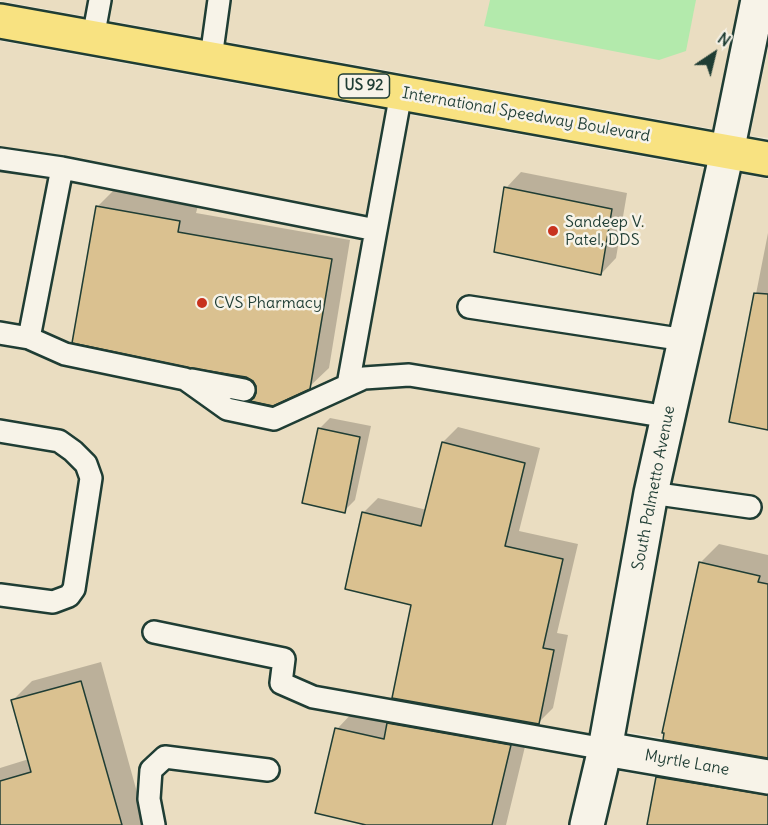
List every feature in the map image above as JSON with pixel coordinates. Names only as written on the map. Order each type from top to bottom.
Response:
[{"type":"main road","name":"International Speedway Boulevard","points":[[0,21],[768,159]]},
{"type":"street","name":"South Palmetto Avenue","points":[[587,825],[605,749],[651,493],[728,152],[758,0]]},
{"type":"street","name":"Myrtle Lane","points":[[605,749],[768,777]]},
{"type":"lane","points":[[93,38],[100,0]]},
{"type":"lane","points":[[212,58],[219,0]]},
{"type":"lane","points":[[348,385],[401,93]]},
{"type":"lane","points":[[0,159],[62,168],[376,230]]},
{"type":"lane","points":[[29,338],[62,168]]},
{"type":"lane","points":[[470,307],[685,340]]},
{"type":"lane","points":[[0,333],[29,338],[65,354],[244,390]]},
{"type":"lane","points":[[185,379],[227,409],[274,419],[364,378],[409,375],[668,417]]},
{"type":"lane","points":[[283,396],[310,402]]},
{"type":"lane","points":[[0,431],[58,441],[86,464],[92,478],[74,589],[69,596],[53,602],[0,595]]},
{"type":"lane","points":[[651,493],[750,507]]},
{"type":"lane","points":[[154,632],[284,659],[281,683],[313,697],[605,749]]},
{"type":"lane","points":[[154,825],[149,799],[151,770],[165,757],[268,770]]},
{"type":"shaded area","points":[[0,0],[740,0],[713,129]]},
{"type":"shaded area","points":[[0,41],[705,168],[636,472],[587,747],[568,825],[0,825]]},
{"type":"shaded area","points":[[768,48],[768,138],[750,136]]},
{"type":"shaded area","points":[[741,174],[768,179],[768,756],[627,732],[669,494]]},
{"type":"shaded area","points":[[618,771],[768,797],[768,825],[605,825]]},
{"type":"green space","points":[[490,0],[696,0],[686,51],[659,60],[484,26]]},
{"type":"building","name":"Sandeep V. Patel, DDS","points":[[504,187],[612,209],[601,275],[494,252]]},
{"type":"building","name":"CVS Pharmacy","points":[[96,206],[180,221],[178,232],[332,259],[310,389],[273,406],[250,401],[256,393],[256,386],[246,377],[190,368],[72,343]]},
{"type":"building","points":[[754,293],[768,294],[768,430],[729,422]]},
{"type":"building","points":[[318,428],[360,437],[345,513],[302,503]]},
{"type":"building","points":[[442,442],[525,463],[505,546],[563,559],[543,648],[554,650],[539,724],[392,698],[411,605],[345,589],[362,512],[421,526]]},
{"type":"building","points":[[699,562],[760,576],[758,582],[768,584],[768,758],[663,740],[664,733],[662,733]]},
{"type":"building","points":[[81,681],[122,825],[0,825],[0,781],[31,772],[11,700]]},
{"type":"building","points":[[387,723],[511,745],[492,825],[366,825],[315,813],[335,728],[384,739]]},
{"type":"building","points":[[656,777],[768,795],[768,825],[647,825]]},
{"type":"place","name":"Sandeep V. Patel, DDS","points":[[553,231]]},
{"type":"place","name":"CVS Pharmacy","points":[[202,303]]}]
